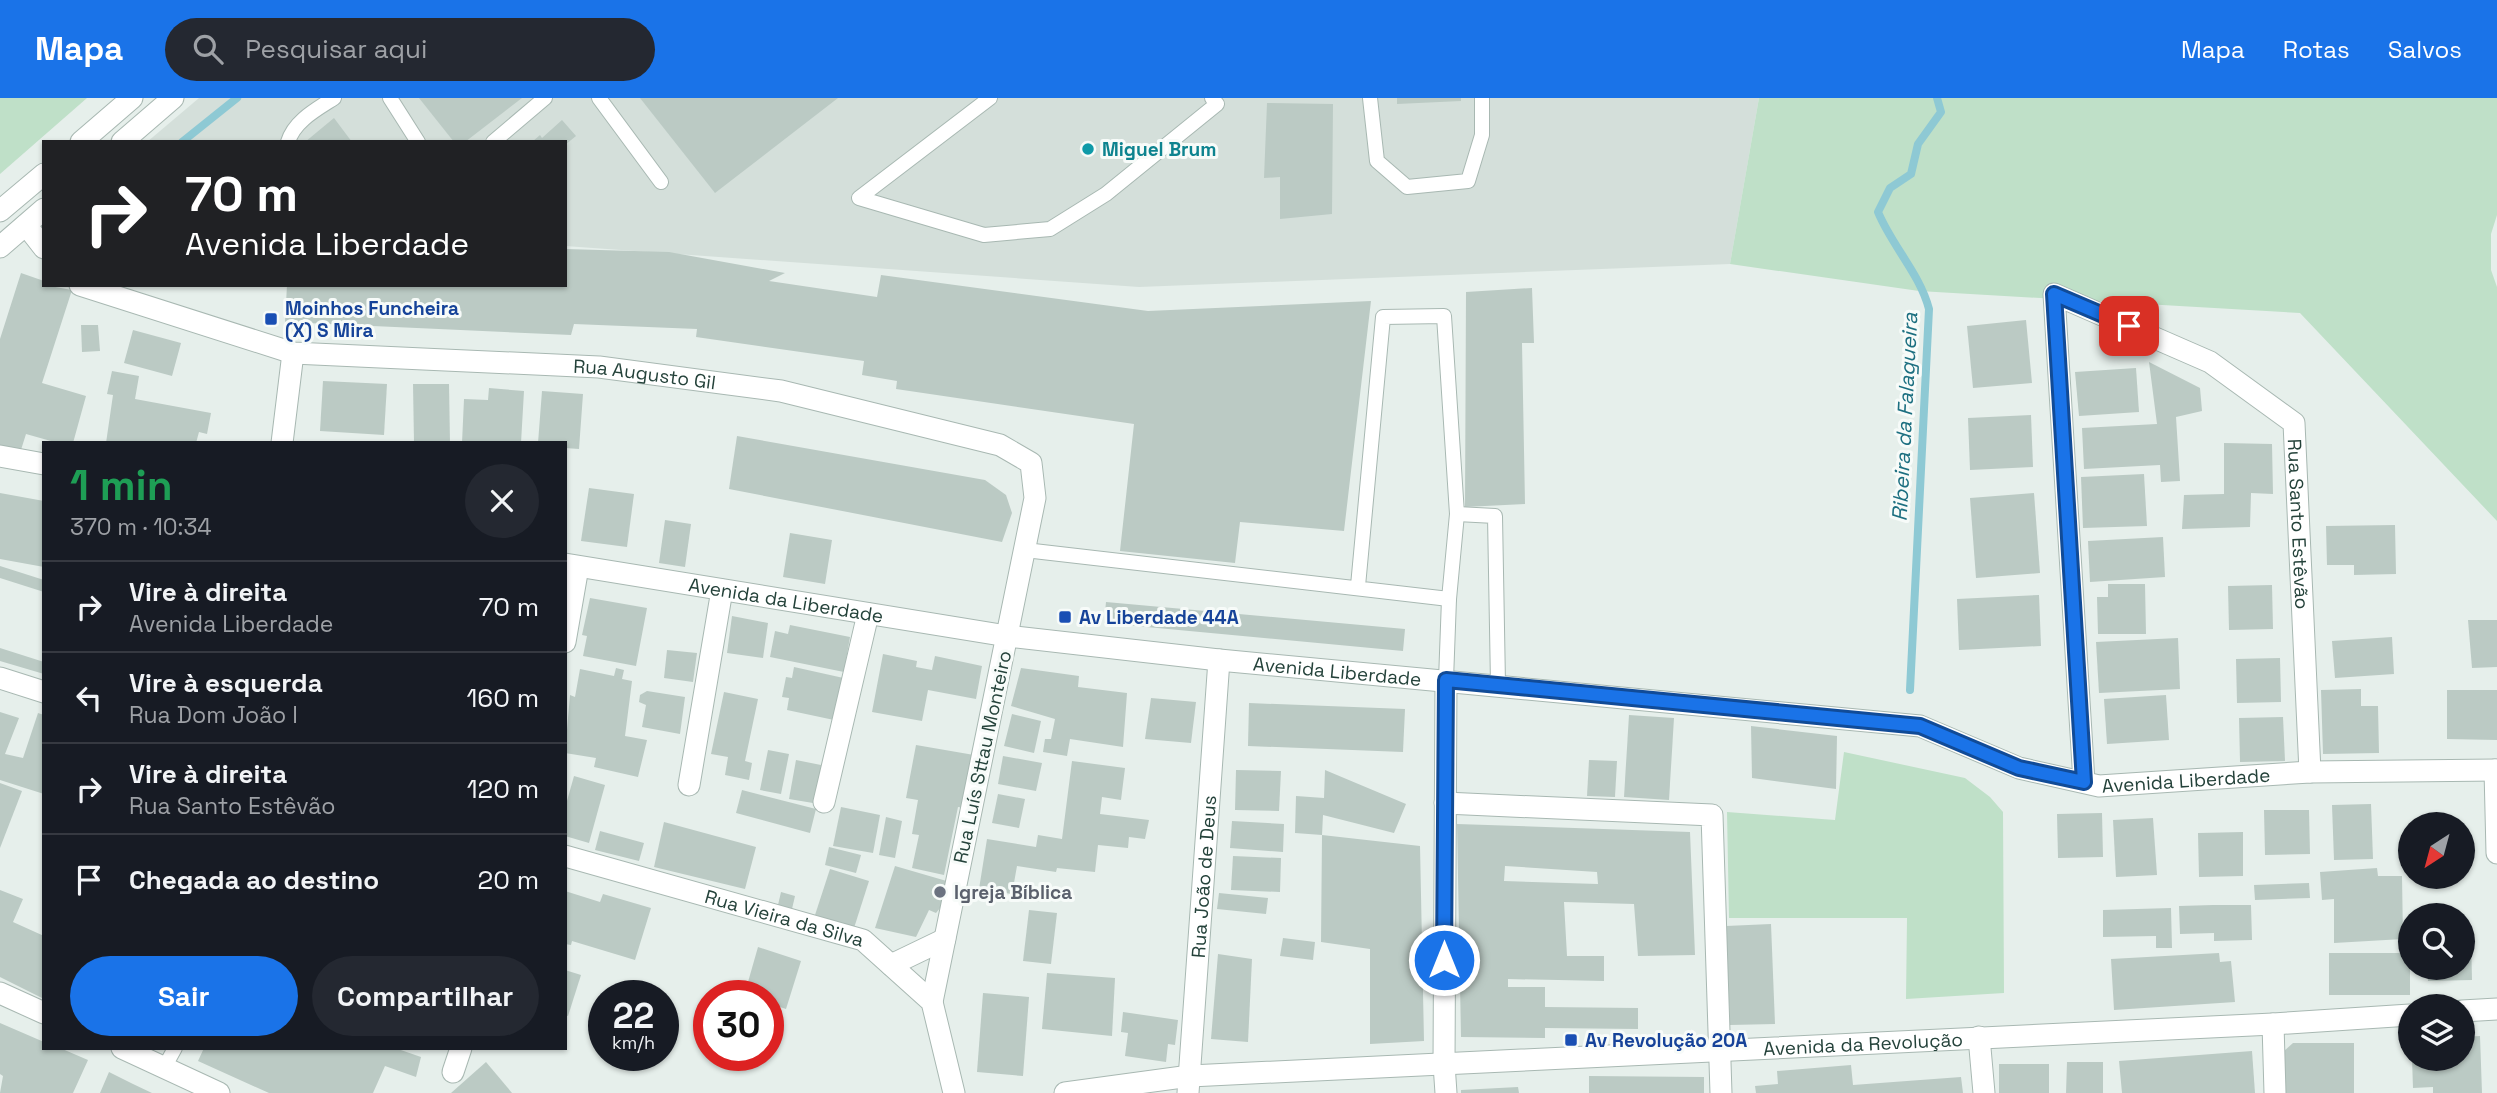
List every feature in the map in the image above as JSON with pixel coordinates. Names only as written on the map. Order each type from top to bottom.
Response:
[{"type":"street","points":[[83,140],[132,98]]},
{"type":"street","points":[[124,140],[173,98]]},
{"type":"street","points":[[0,211],[42,176]]},
{"type":"street","points":[[0,247],[42,211]]},
{"type":"street","points":[[26,225],[42,245]]},
{"type":"street","name":"Rua Augusto Gil","points":[[86,287],[293,353],[599,367],[781,391],[1000,445],[1031,463],[1035,498],[1007,636]]},
{"type":"street","name":"Rua Santo Estêvão","points":[[2084,782],[2054,294],[2210,362],[2294,423],[2310,772]]},
{"type":"street","points":[[282,441],[293,353]]},
{"type":"street","points":[[0,456],[42,464]]},
{"type":"street","points":[[567,620],[572,565]]},
{"type":"street","name":"Avenida da Liberdade","points":[[572,565],[1007,636]]},
{"type":"street","points":[[689,785],[722,590]]},
{"type":"street","points":[[824,802],[867,614]]},
{"type":"street","name":"Avenida Liberdade","points":[[1007,636],[1219,660],[1498,684],[1920,726],[2019,768],[2099,786],[2310,772],[2496,770]]},
{"type":"street","name":"Rua Luís Sttau Monteiro","points":[[932,1002],[1007,636]]},
{"type":"street","name":"Rua João de Deus","points":[[1189,1085],[1219,660]]},
{"type":"street","points":[[0,678],[42,691]]},
{"type":"street","points":[[1446,680],[1446,1093]]},
{"type":"street","points":[[2496,770],[2497,853]]},
{"type":"street","points":[[1445,803],[1712,815],[1721,1093]]},
{"type":"street","name":"Rua Vieira da Silva","points":[[567,857],[863,940],[932,1002]]},
{"type":"street","points":[[891,965],[945,939]]},
{"type":"street","points":[[0,993],[42,1012]]},
{"type":"street","points":[[932,1002],[959,1092]]},
{"type":"street","points":[[2475,1010],[2497,1009]]},
{"type":"street","name":"Avenida da Revolução","points":[[1065,1093],[1444,1064],[2398,1016]]},
{"type":"street","points":[[2273,1024],[2275,1093]]},
{"type":"street","points":[[1979,1037],[1984,1093]]},
{"type":"street","points":[[126,1050],[219,1093]]},
{"type":"street","points":[[453,1072],[460,1050]]},
{"type":"lane","points":[[289,140],[291,132],[300,123],[334,98]]},
{"type":"lane","points":[[390,98],[417,140]]},
{"type":"lane","points":[[495,140],[545,98]]},
{"type":"lane","points":[[599,98],[661,182]]},
{"type":"lane","points":[[990,98],[859,198],[984,235],[1050,229],[1106,194],[1217,104],[1212,98]]},
{"type":"lane","points":[[1370,98],[1377,161],[1407,187],[1468,181],[1482,135],[1482,98]]},
{"type":"lane","points":[[1358,586],[1383,317],[1444,317],[1457,513],[1449,599],[1446,680]]},
{"type":"lane","points":[[1457,513],[1496,516],[1498,684]]},
{"type":"lane","points":[[1025,550],[1358,586],[1449,599]]},
{"type":"lane","points":[[164,1068],[174,1050]]},
{"type":"shaded area","points":[[199,98],[1759,98],[1730,264],[1139,287],[567,246],[567,140],[149,140]]},
{"type":"green space","points":[[0,98],[87,98],[0,174]]},
{"type":"green space","points":[[1759,98],[2497,98],[2497,215],[2491,234],[2491,270],[2497,287],[2497,521],[2300,313],[1919,291],[1730,264]]},
{"type":"green space","points":[[1844,752],[1965,778],[1990,797],[2003,812],[2004,993],[1906,999],[1907,918],[1729,918],[1727,812],[1835,820]]},
{"type":"building","points":[[419,98],[522,98],[468,140],[452,140]]},
{"type":"building","points":[[640,98],[838,98],[715,193]]},
{"type":"building","points":[[1397,98],[1461,98],[1461,101],[1397,104]]},
{"type":"building","points":[[1267,103],[1333,104],[1332,214],[1280,219],[1280,177],[1264,178]]},
{"type":"building","points":[[334,118],[350,140],[307,140]]},
{"type":"building","points":[[562,120],[576,136],[567,143],[567,140],[534,140],[540,135],[542,138]]},
{"type":"building","points":[[567,249],[669,252],[785,273],[769,281],[877,297],[881,275],[1148,311],[1371,301],[1344,531],[1240,522],[1235,563],[1120,551],[1134,424],[896,389],[897,381],[862,375],[864,361],[696,337],[697,329],[574,324],[571,335],[285,322],[287,287],[567,287]]},
{"type":"building","points":[[21,273],[42,280],[42,287],[72,290],[42,383],[86,396],[74,441],[51,441],[26,434],[20,453],[0,446],[0,339]]},
{"type":"building","points":[[1532,288],[1534,343],[1522,343],[1525,504],[1465,507],[1466,292]]},
{"type":"building","points":[[2026,320],[2032,383],[1973,388],[1967,326]]},
{"type":"building","points":[[81,325],[98,325],[100,351],[82,352]]},
{"type":"building","points":[[133,330],[181,343],[172,376],[124,363]]},
{"type":"building","points":[[2149,362],[2200,388],[2202,411],[2176,417],[2180,481],[2161,482],[2160,465],[2084,469],[2082,428],[2157,424]]},
{"type":"building","points":[[2136,368],[2139,412],[2079,416],[2075,372]]},
{"type":"building","points":[[112,371],[139,376],[135,399],[211,413],[207,434],[199,432],[197,441],[106,441],[113,395],[107,394]]},
{"type":"building","points":[[323,381],[387,384],[384,435],[320,431]]},
{"type":"building","points":[[413,384],[449,384],[450,441],[414,441]]},
{"type":"building","points":[[489,388],[524,391],[521,441],[462,441],[464,399],[488,400]]},
{"type":"building","points":[[542,391],[583,394],[579,449],[567,448],[567,441],[538,441]]},
{"type":"building","points":[[2031,415],[2033,467],[1970,470],[1968,418]]},
{"type":"building","points":[[737,436],[985,480],[1006,495],[1012,513],[1002,542],[729,489]]},
{"type":"building","points":[[2224,443],[2272,444],[2273,494],[2251,493],[2250,527],[2182,529],[2184,495],[2224,494]]},
{"type":"building","points":[[2144,474],[2147,526],[2083,528],[2081,477]]},
{"type":"building","points":[[589,488],[634,494],[627,547],[581,541]]},
{"type":"building","points":[[0,493],[42,501],[42,567],[0,559]]},
{"type":"building","points":[[2034,493],[2040,573],[1976,578],[1970,498]]},
{"type":"building","points":[[665,520],[691,524],[685,567],[659,563]]},
{"type":"building","points":[[2395,525],[2396,574],[2354,575],[2354,565],[2327,565],[2326,526]]},
{"type":"building","points":[[790,533],[832,540],[825,584],[783,577]]},
{"type":"building","points":[[2163,537],[2165,577],[2090,582],[2088,541]]},
{"type":"building","points":[[0,566],[42,579],[42,591],[0,578]]},
{"type":"building","points":[[2108,584],[2145,584],[2146,634],[2098,634],[2097,597],[2108,597]]},
{"type":"building","points":[[2272,585],[2273,629],[2229,630],[2228,586]]},
{"type":"building","points":[[2039,595],[2041,646],[1959,650],[1957,599]]},
{"type":"building","points":[[590,598],[647,608],[636,666],[583,656],[587,636],[582,635]]},
{"type":"building","points":[[1106,602],[1405,629],[1403,651],[1104,623]]},
{"type":"building","points":[[732,616],[768,623],[763,658],[727,653]]},
{"type":"building","points":[[2468,620],[2497,620],[2497,667],[2472,668]]},
{"type":"building","points":[[790,625],[850,637],[844,672],[770,657],[775,631],[788,634]]},
{"type":"building","points":[[2392,637],[2394,674],[2335,678],[2332,641]]},
{"type":"building","points":[[2178,638],[2180,689],[2099,693],[2096,642]]},
{"type":"building","points":[[0,648],[42,661],[42,673],[0,661]]},
{"type":"building","points":[[667,650],[697,653],[693,682],[664,678]]},
{"type":"building","points":[[883,654],[917,661],[916,667],[932,670],[935,656],[982,666],[976,699],[928,690],[922,721],[872,712]]},
{"type":"building","points":[[2280,658],[2281,702],[2237,703],[2236,659]]},
{"type":"building","points":[[794,667],[848,679],[834,720],[787,710],[789,698],[782,697],[786,677],[792,678]]},
{"type":"building","points":[[616,668],[624,670],[622,679],[632,681],[625,736],[647,740],[638,777],[594,767],[596,758],[567,753],[570,695],[575,697],[580,669],[614,676]]},
{"type":"building","points":[[1021,668],[1079,676],[1078,687],[1127,693],[1123,747],[1070,739],[1067,756],[1043,752],[1045,739],[1051,739],[1055,719],[1011,706]]},
{"type":"building","points":[[2361,689],[2361,706],[2378,706],[2379,753],[2323,754],[2321,690]]},
{"type":"building","points":[[2447,690],[2497,690],[2497,740],[2447,739]]},
{"type":"building","points":[[647,691],[685,697],[680,734],[642,727],[646,705],[639,702],[640,695]]},
{"type":"building","points":[[724,692],[758,699],[745,761],[752,763],[749,780],[725,775],[728,757],[711,754]]},
{"type":"building","points":[[2166,695],[2169,740],[2107,744],[2104,699]]},
{"type":"building","points":[[1151,698],[1196,702],[1191,743],[1145,739]]},
{"type":"building","points":[[1249,703],[1405,709],[1403,752],[1248,746]]},
{"type":"building","points":[[0,712],[19,718],[5,754],[23,758],[38,713],[42,714],[42,793],[0,780]]},
{"type":"building","points":[[1012,714],[1041,721],[1034,753],[1004,746]]},
{"type":"building","points":[[1629,715],[1674,718],[1669,800],[1624,797]]},
{"type":"building","points":[[2283,717],[2285,761],[2240,762],[2239,718]]},
{"type":"building","points":[[1751,726],[1837,736],[1836,789],[1752,778]]},
{"type":"building","points":[[916,745],[974,755],[964,808],[958,807],[944,875],[912,868],[919,835],[912,834],[918,800],[906,798]]},
{"type":"building","points":[[768,750],[789,754],[781,794],[760,790]]},
{"type":"building","points":[[1003,756],[1042,763],[1036,791],[998,784]]},
{"type":"building","points":[[796,760],[826,766],[819,804],[789,799]]},
{"type":"building","points":[[1589,760],[1617,761],[1615,797],[1587,796]]},
{"type":"building","points":[[1072,761],[1125,768],[1121,800],[1102,797],[1100,814],[1149,820],[1145,839],[1129,837],[1128,848],[1098,845],[1095,872],[1057,868],[1056,872],[1017,866],[1012,894],[979,889],[987,839],[1036,847],[1038,835],[1062,839]]},
{"type":"building","points":[[1236,770],[1281,771],[1279,811],[1235,810]]},
{"type":"building","points":[[1325,770],[1406,804],[1394,833],[1323,815],[1322,835],[1295,833],[1296,796],[1324,798]]},
{"type":"building","points":[[574,776],[605,785],[589,843],[567,837],[567,801]]},
{"type":"building","points":[[0,783],[22,791],[0,848]]},
{"type":"building","points":[[742,790],[816,809],[810,833],[736,813]]},
{"type":"building","points":[[998,794],[1025,799],[1019,828],[992,823]]},
{"type":"building","points":[[2371,804],[2373,859],[2334,860],[2332,805]]},
{"type":"building","points":[[841,807],[880,815],[873,853],[833,846]]},
{"type":"building","points":[[2264,810],[2309,810],[2310,854],[2265,855]]},
{"type":"building","points":[[2102,813],[2103,857],[2058,858],[2057,814]]},
{"type":"building","points":[[886,817],[902,821],[895,858],[879,855]]},
{"type":"building","points":[[2153,818],[2157,875],[2116,877],[2113,820]]},
{"type":"building","points":[[1232,821],[1284,824],[1283,852],[1230,848]]},
{"type":"building","points":[[664,822],[756,847],[745,889],[654,867]]},
{"type":"building","points":[[1457,824],[1690,832],[1695,955],[1638,956],[1634,904],[1564,902],[1567,956],[1604,956],[1604,981],[1508,979],[1508,987],[1545,987],[1545,1007],[1638,1008],[1638,1029],[1545,1028],[1545,1038],[1461,1037]],"holes":[[[1505,866],[1597,872],[1598,884],[1504,881]]]},
{"type":"building","points":[[600,831],[644,843],[639,861],[595,850]]},
{"type":"building","points":[[2243,832],[2243,876],[2199,877],[2198,833]]},
{"type":"building","points":[[1322,835],[1420,846],[1424,1041],[1370,1044],[1370,949],[1321,942]]},
{"type":"building","points":[[829,847],[861,855],[856,873],[825,865]]},
{"type":"building","points":[[1233,856],[1281,858],[1280,892],[1231,890]]},
{"type":"building","points":[[895,866],[950,882],[945,902],[936,913],[929,910],[916,937],[875,928]]},
{"type":"building","points":[[2377,868],[2378,876],[2398,876],[2398,889],[2402,889],[2402,903],[2398,903],[2398,939],[2334,943],[2334,899],[2322,900],[2320,872]]},
{"type":"building","points":[[830,869],[869,881],[854,928],[815,915]]},
{"type":"building","points":[[2309,883],[2310,898],[2255,900],[2254,885]]},
{"type":"building","points":[[0,890],[23,899],[13,922],[42,935],[42,998],[0,977]]},
{"type":"building","points":[[567,892],[600,902],[603,894],[651,908],[635,960],[572,941],[571,945],[567,944]]},
{"type":"building","points":[[781,892],[795,896],[792,909],[778,905]]},
{"type":"building","points":[[1219,893],[1268,898],[1266,914],[1217,909]]},
{"type":"building","points":[[2251,905],[2252,940],[2214,941],[2214,933],[2180,934],[2179,906]]},
{"type":"building","points":[[2171,908],[2172,948],[2156,948],[2156,936],[2103,937],[2103,910]]},
{"type":"building","points":[[1029,910],[1057,913],[1051,964],[1023,961]]},
{"type":"building","points":[[1771,924],[1775,1024],[1730,1025],[1726,926]]},
{"type":"building","points":[[1283,938],[1315,942],[1313,960],[1280,956]]},
{"type":"building","points":[[758,947],[801,961],[786,1009],[784,980],[749,980]]},
{"type":"building","points":[[2219,953],[2220,962],[2231,961],[2235,1002],[2114,1010],[2111,959]]},
{"type":"building","points":[[2329,953],[2398,953],[2398,980],[2410,980],[2410,994],[2329,995]]},
{"type":"building","points":[[1218,954],[1252,959],[1248,1042],[1211,1039]]},
{"type":"building","points":[[567,971],[581,975],[567,1016]]},
{"type":"building","points":[[1047,973],[1115,978],[1112,1036],[1042,1029]]},
{"type":"building","points":[[983,993],[1029,997],[1023,1076],[977,1072]]},
{"type":"building","points":[[1123,1012],[1178,1020],[1175,1045],[1168,1044],[1166,1062],[1125,1056],[1128,1033],[1121,1032]]},
{"type":"building","points":[[0,1023],[42,1041],[42,1050],[65,1050],[88,1060],[73,1093],[0,1093],[3,1076],[0,1074]]},
{"type":"building","points":[[2475,1036],[2480,1036],[2482,1093],[2433,1093],[2433,1087],[2413,1088],[2412,1071],[2475,1071]]},
{"type":"building","points":[[2293,1043],[2354,1043],[2354,1093],[2284,1093],[2284,1051]]},
{"type":"building","points":[[203,1050],[401,1050],[421,1057],[416,1077],[385,1066],[373,1093],[269,1093],[198,1061]]},
{"type":"building","points":[[2252,1051],[2255,1093],[2122,1093],[2119,1061]]},
{"type":"building","points":[[486,1062],[512,1093],[451,1093]]},
{"type":"building","points":[[2067,1062],[2103,1062],[2103,1093],[2066,1093]]},
{"type":"building","points":[[1999,1064],[2049,1064],[2049,1093],[1999,1093]]},
{"type":"building","points":[[1851,1065],[1853,1085],[1961,1077],[1963,1093],[1756,1093],[1755,1086],[1778,1084],[1777,1071]]},
{"type":"building","points":[[109,1072],[133,1084],[152,1093],[100,1093]]},
{"type":"building","points":[[1589,1076],[1704,1077],[1704,1093],[1589,1093]]},
{"type":"building","points":[[1518,1087],[1519,1093],[1461,1093],[1461,1090]]},
{"type":"waterway","name":"Ribeira da Falagueira","points":[[184,140],[237,98]]},
{"type":"waterway","name":"Ribeira da Falagueira","points":[[1910,690],[1929,309],[1913,272],[1878,212],[1890,188],[1911,174],[1918,144],[1941,112],[1937,98]]},
{"type":"place","name":"Miguel Brum","points":[[1088,149]]},
{"type":"place","name":"Moinhos Funcheira (X) S Mira","points":[[271,319]]},
{"type":"place","name":"Av Liberdade 44A","points":[[1065,617]]},
{"type":"place","name":"Igreja Bíblica","points":[[940,892]]},
{"type":"place","name":"Av Revolução 20A","points":[[1571,1040]]},
{"type":"route","points":[[1444,960],[1446,680],[1920,726],[2019,768],[2084,782],[2054,294],[2129,326]]}]
